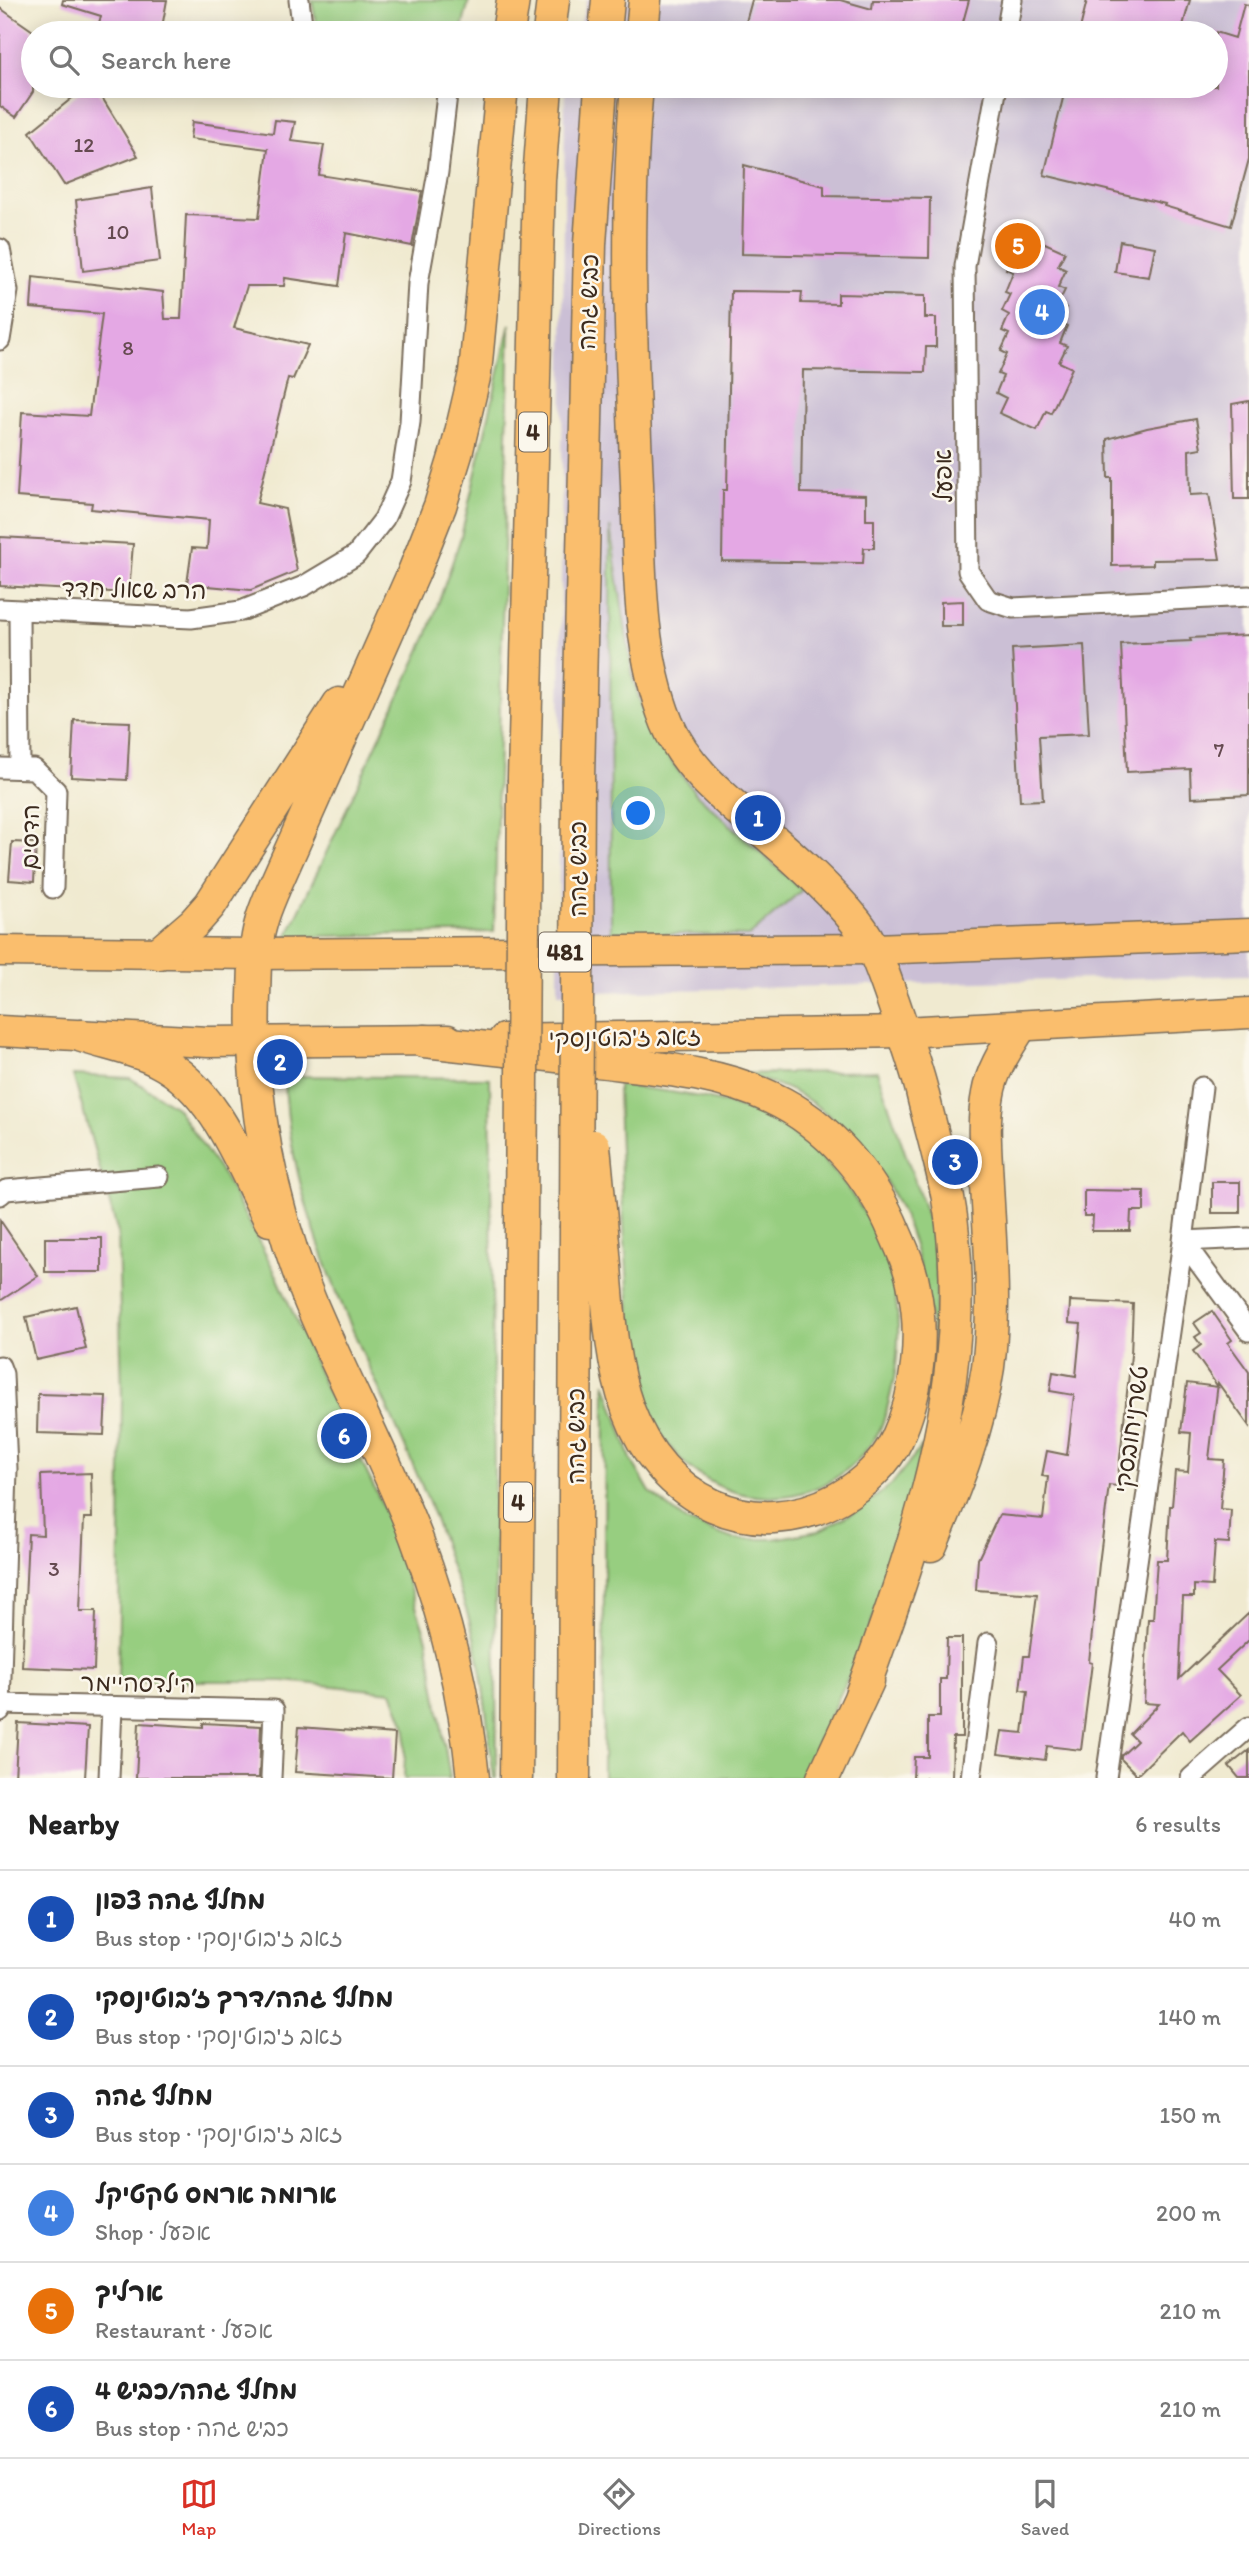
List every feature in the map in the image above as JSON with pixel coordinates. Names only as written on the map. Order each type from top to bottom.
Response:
[{"type":"highway","points":[[510,21],[513,0]]},
{"type":"highway","points":[[550,21],[553,0]]},
{"type":"highway","points":[[606,21],[608,0]]},
{"type":"highway","points":[[643,21],[646,0]]},
{"type":"highway","points":[[309,1299],[280,1213],[267,1156],[252,1042],[255,954],[261,922],[274,888],[440,506],[456,454],[475,373],[501,98]]},
{"type":"highway","name":"4","points":[[516,1778],[524,779],[539,180],[544,98]]},
{"type":"highway","name":"כביש גהה","points":[[574,1778],[589,1230],[576,960],[578,779],[590,257],[600,98]]},
{"type":"highway","points":[[636,98],[629,207],[633,394],[645,642],[655,689],[668,726],[685,755],[720,794],[782,847],[832,896],[856,922],[875,949],[914,1060],[947,1192],[953,1232],[956,1273],[955,1347],[948,1403],[921,1519],[860,1698]]},
{"type":"highway","points":[[159,953],[194,923],[210,905],[392,620]]},
{"type":"highway","points":[[823,1778],[958,1480],[976,1419],[988,1367],[991,1312],[984,1127],[986,1105],[993,1076],[1020,1027]]},
{"type":"highway","points":[[82,1036],[156,1059],[173,1069],[193,1087],[231,1144],[309,1299],[416,1537],[449,1641],[462,1693],[473,1778]]},
{"type":"highway","points":[[424,1041],[643,1066],[735,1083],[774,1099],[808,1120],[836,1145],[866,1177],[888,1216],[914,1287],[919,1334],[916,1370],[908,1409],[896,1441],[873,1472],[851,1492],[821,1508],[790,1516],[760,1517],[730,1513],[702,1501],[678,1485],[639,1435],[627,1408],[589,1230]]},
{"type":"main road","name":"481","points":[[0,951],[255,954],[875,949],[1249,933]]},
{"type":"main road","name":"זאב ז'בוטינסקי","points":[[0,1031],[252,1042],[424,1041],[904,1032],[1249,1013]]},
{"type":"street","points":[[299,0],[302,21]]},
{"type":"street","points":[[1008,21],[1012,0]]},
{"type":"street","name":"הרב שאול חדד","points":[[9,610],[191,618],[241,611],[304,586],[356,555],[384,519],[401,481],[410,422],[418,284],[438,172],[447,98]]},
{"type":"street","name":"אפעל","points":[[995,98],[965,266],[968,571],[988,600],[1013,608],[1249,596]]},
{"type":"street","points":[[0,249],[8,290],[0,340]]},
{"type":"street","name":"הדסים","points":[[9,610],[20,768]]},
{"type":"street","name":"הדסים","points":[[0,768],[34,769],[56,791],[53,888]]},
{"type":"street","name":"טשרניחובסקי","points":[[1105,1778],[1184,1241],[1202,1087]]},
{"type":"street","points":[[0,1195],[6,1190],[159,1177]]},
{"type":"street","points":[[1184,1241],[1249,1238]]},
{"type":"street","points":[[1184,1241],[1249,1331]]},
{"type":"street","points":[[0,1366],[3,1374],[4,1468],[0,1711]]},
{"type":"street","points":[[971,1778],[988,1643]]},
{"type":"street","name":"הילדסהיימר","points":[[0,1704],[274,1710],[271,1778]]},
{"type":"street","points":[[108,1778],[112,1706]]},
{"type":"street","points":[[1191,1778],[1249,1727]]},
{"type":"shaded area","points":[[587,0],[1249,0],[1249,975],[558,993],[565,98],[1228,98],[1228,21],[581,21]]},
{"type":"green space","points":[[312,0],[469,0],[464,21],[316,21]]},
{"type":"green space","points":[[510,324],[494,932],[287,937],[427,636],[461,537]]},
{"type":"green space","points":[[610,527],[633,679],[650,733],[696,794],[802,890],[749,936],[611,932]]},
{"type":"green space","points":[[877,1071],[932,1231],[937,1281],[934,1338],[917,1255],[909,1231],[900,1207],[872,1161],[852,1137],[808,1100],[780,1086],[741,1074]]},
{"type":"green space","points":[[73,1075],[130,1078],[176,1107],[225,1178],[277,1276],[326,1389],[381,1502],[427,1639],[450,1778],[404,1778],[406,1728],[392,1692],[284,1681],[118,1681],[122,1397],[118,1233]]},
{"type":"green space","points":[[285,1076],[490,1078],[497,1778],[494,1778],[477,1649],[470,1624],[428,1499],[357,1340],[316,1236],[300,1183],[289,1129]]},
{"type":"green space","points":[[618,1085],[713,1100],[768,1119],[791,1132],[812,1149],[850,1192],[866,1216],[889,1268],[895,1293],[898,1350],[895,1373],[887,1409],[878,1433],[855,1462],[827,1482],[796,1494],[764,1497],[732,1491],[702,1477],[676,1454],[656,1424],[641,1384],[631,1320]]},
{"type":"green space","points":[[605,1382],[631,1459],[650,1492],[686,1521],[733,1539],[773,1539],[818,1531],[857,1511],[891,1485],[922,1446],[900,1548],[859,1655],[800,1778],[603,1778]]},
{"type":"building","points":[[63,0],[167,0],[163,21],[100,21],[101,16],[62,4]]},
{"type":"building","points":[[752,0],[840,0],[872,9],[873,0],[969,0],[963,21],[746,21]]},
{"type":"building","points":[[1087,0],[1190,0],[1184,21],[1082,21]]},
{"type":"building","points":[[1244,4],[1249,5],[1249,159],[1231,226],[1164,206],[1165,204],[1044,175],[1063,98],[1228,98],[1228,36],[1235,38]]},
{"type":"building","points":[[0,8],[21,23],[21,98],[29,98],[16,117],[0,106]]},
{"type":"building","points":[[72,98],[102,98],[138,156],[64,185],[30,132]]},
{"type":"building","points":[[275,120],[295,122],[291,141],[324,145],[319,175],[422,191],[412,246],[346,233],[339,286],[285,278],[284,286],[247,286],[234,328],[308,345],[293,379],[288,378],[257,503],[285,509],[297,571],[251,590],[187,584],[192,548],[207,549],[209,520],[91,509],[92,503],[17,497],[22,412],[89,416],[102,314],[31,308],[33,277],[163,292],[165,319],[181,319],[186,215],[259,218],[268,149],[190,139],[192,122],[273,133]]},
{"type":"building","points":[[744,165],[824,186],[824,196],[930,198],[929,258],[742,254]]},
{"type":"building","points":[[152,188],[160,261],[83,271],[76,200]]},
{"type":"building","points":[[1018,231],[1065,252],[1058,266],[1066,270],[1058,287],[1065,290],[1058,304],[1066,308],[1059,322],[1067,326],[1060,343],[1067,346],[1059,362],[1072,368],[1051,413],[1046,411],[1037,430],[999,413],[1006,398],[996,393],[1003,376],[998,374],[1007,354],[1001,351],[1009,334],[1002,331],[1009,315],[1002,311],[1010,294],[1005,292],[1013,272],[1006,269],[1014,252],[1009,250]]},
{"type":"building","points":[[1120,241],[1155,247],[1149,277],[1115,272]]},
{"type":"building","points":[[731,291],[802,292],[801,303],[838,304],[838,294],[925,296],[925,318],[936,318],[936,347],[926,347],[925,372],[803,370],[801,493],[866,495],[866,520],[874,520],[874,548],[864,548],[863,563],[722,561],[723,490],[727,490]]},
{"type":"building","points":[[1249,401],[1249,499],[1234,499],[1232,404]]},
{"type":"building","points":[[1196,419],[1201,448],[1189,450],[1190,495],[1209,494],[1220,559],[1153,560],[1153,565],[1112,566],[1112,478],[1108,478],[1107,439]]},
{"type":"building","points":[[0,537],[133,544],[129,593],[0,586]]},
{"type":"building","points":[[963,601],[963,626],[941,626],[941,602]]},
{"type":"building","points":[[1249,635],[1249,795],[1191,798],[1190,769],[1127,772],[1121,644]]},
{"type":"building","points":[[1084,645],[1089,734],[1039,736],[1043,800],[1020,801],[1012,649]]},
{"type":"building","points":[[74,720],[130,722],[127,780],[71,777]]},
{"type":"building","points":[[12,842],[36,843],[34,882],[9,880]]},
{"type":"building","points":[[1212,1182],[1240,1182],[1240,1213],[1212,1213]]},
{"type":"building","points":[[1084,1190],[1144,1191],[1144,1211],[1131,1211],[1130,1231],[1092,1231],[1093,1216],[1084,1216]]},
{"type":"building","points":[[0,1220],[38,1276],[0,1301]]},
{"type":"building","points":[[45,1238],[102,1238],[102,1272],[45,1272]]},
{"type":"building","points":[[1070,1301],[1133,1304],[1131,1355],[1117,1486],[1109,1485],[1099,1564],[1089,1662],[1092,1663],[1081,1750],[1047,1746],[1045,1760],[998,1754],[1002,1731],[1023,1733],[1028,1691],[1020,1690],[1024,1656],[1029,1656],[1037,1594],[976,1590],[978,1559],[999,1515],[1043,1519],[1048,1477],[1042,1476],[1047,1451],[1067,1455],[1074,1395],[1050,1391],[1053,1372],[1076,1376],[1081,1324],[1069,1323]]},
{"type":"building","points":[[76,1306],[86,1349],[36,1360],[26,1317]]},
{"type":"building","points":[[1212,1311],[1232,1340],[1228,1343],[1249,1372],[1249,1426],[1193,1351],[1201,1345],[1195,1337],[1201,1333],[1194,1323]]},
{"type":"building","points":[[1187,1383],[1218,1387],[1209,1459],[1224,1460],[1220,1509],[1231,1510],[1229,1543],[1215,1542],[1212,1586],[1194,1585],[1194,1597],[1183,1597],[1179,1679],[1249,1613],[1249,1640],[1217,1670],[1241,1695],[1190,1741],[1182,1731],[1137,1775],[1121,1756],[1137,1741],[1130,1734],[1159,1704],[1144,1703],[1148,1619],[1153,1619],[1157,1560],[1167,1560],[1175,1471],[1188,1472],[1191,1433],[1181,1432]]},
{"type":"building","points":[[38,1394],[106,1396],[104,1435],[37,1433]]},
{"type":"building","points":[[91,1473],[92,1518],[84,1518],[80,1611],[96,1611],[94,1670],[22,1667],[28,1534],[43,1535],[41,1475]]},
{"type":"building","points":[[947,1638],[962,1638],[962,1737],[953,1737],[952,1778],[913,1778],[914,1757],[928,1757],[928,1717],[940,1717],[940,1679],[946,1679]]},
{"type":"building","points":[[18,1723],[88,1727],[85,1778],[15,1778]]},
{"type":"building","points":[[139,1723],[203,1727],[203,1723],[261,1726],[259,1778],[136,1778]]},
{"type":"building","points":[[299,1727],[395,1734],[392,1778],[295,1772]]},
{"type":"building","points":[[1249,1750],[1249,1778],[1239,1778],[1229,1766]]},
{"type":"place","name":"ארליך","points":[[1018,246]]},
{"type":"place","name":"ארומה ארמס טקטיקל","points":[[1042,312]]},
{"type":"place","name":"מחלף גהה צפון","points":[[758,818]]},
{"type":"place","name":"מחלף גהה/דרך ז׳בוטינסקי","points":[[280,1062]]},
{"type":"place","name":"מחלף גהה","points":[[955,1162]]},
{"type":"place","name":"מחלף גהה/כביש 4","points":[[344,1436]]}]
